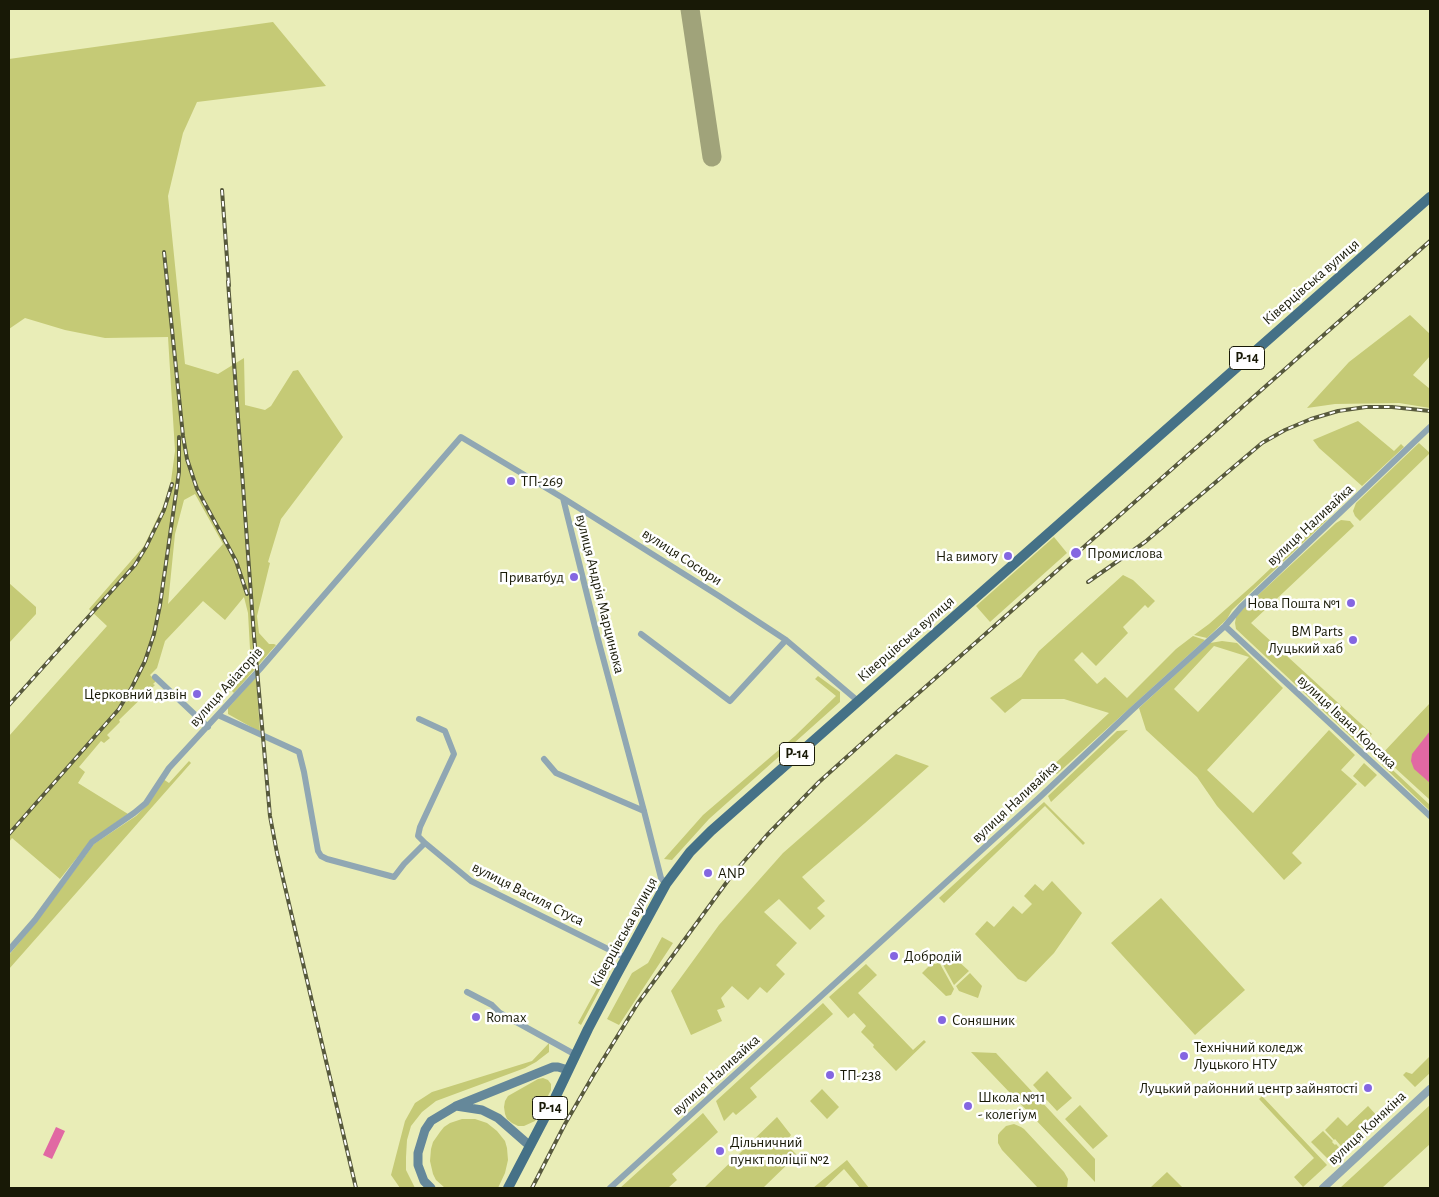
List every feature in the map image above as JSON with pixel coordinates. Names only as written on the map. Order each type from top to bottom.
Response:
[{"type":"main road","name":"Ківерцівська вулиця","points":[[508,1188],[588,1029],[666,884],[690,852],[711,831],[1430,197]]},
{"type":"main road","points":[[431,1188],[424,1181],[418,1165],[418,1153],[425,1130],[432,1120],[456,1106],[553,1068],[558,1067],[568,1070]]},
{"type":"main road","points":[[456,1106],[482,1110],[498,1118],[530,1146]]},
{"type":"street","name":"вулиця Наливайка","points":[[610,1188],[1225,626],[1241,607],[1430,428]]},
{"type":"street","name":"вулиця Андрія Марцинюка","points":[[461,437],[563,498],[661,878],[666,884]]},
{"type":"street","name":"вулиця Авіаторів","points":[[9,950],[35,920],[92,842],[146,803],[169,768],[260,669],[461,437]]},
{"type":"street","name":"вулиця Сосюри","points":[[563,498],[786,640],[858,701]]},
{"type":"street","name":"вулиця Івана Корсака","points":[[1225,626],[1430,816]]},
{"type":"street","points":[[641,634],[730,701],[786,640]]},
{"type":"street","points":[[155,677],[208,727]]},
{"type":"street","points":[[218,715],[299,752],[320,856],[394,878],[404,864],[425,843],[418,836],[420,827],[454,754],[445,732],[419,719]]},
{"type":"street","points":[[544,760],[556,772],[644,811]]},
{"type":"street","name":"вулиця Василя Стуса","points":[[425,843],[471,881],[626,958]]},
{"type":"street","points":[[467,992],[492,1004],[500,1013],[576,1055]]},
{"type":"street","name":"вулиця Конякіна","points":[[1323,1188],[1430,1089]]},
{"type":"green space","points":[[273,22],[326,86],[197,102],[183,133],[168,196],[185,364],[218,374],[244,358],[245,405],[265,410],[271,406],[293,371],[298,370],[343,437],[281,519],[268,562],[270,563],[257,616],[259,633],[269,644],[276,645],[234,693],[230,689],[251,667],[248,613],[244,597],[225,620],[203,601],[165,641],[157,668],[150,675],[156,681],[153,684],[155,685],[119,720],[120,722],[107,735],[110,738],[104,743],[101,741],[79,767],[85,772],[78,783],[128,814],[91,840],[60,879],[12,838],[9,842],[9,736],[107,626],[89,609],[144,546],[166,500],[175,451],[168,337],[105,338],[65,330],[25,318],[9,329],[9,59]],"holes":[[[195,494],[223,544],[168,604],[175,534],[184,500]]]},
{"type":"green space","points":[[1410,315],[1430,334],[1430,356],[1413,375],[1430,389],[1430,408],[1399,403],[1335,404],[1307,408],[1349,362]]},
{"type":"green space","points":[[1358,421],[1394,451],[1401,444],[1404,447],[1362,486],[1319,448],[1313,440]]},
{"type":"green space","points":[[1419,443],[1430,453],[1360,521],[1353,511],[1356,503]]},
{"type":"green space","points":[[1324,518],[1327,520],[1232,610],[1227,619],[1207,638],[1194,635],[1253,585]]},
{"type":"green space","points":[[1341,520],[1350,521],[1354,526],[1251,623],[1372,734],[1360,745],[1236,629],[1235,623],[1236,617],[1242,610]]},
{"type":"green space","points":[[1054,537],[1067,553],[990,622],[976,606]]},
{"type":"green space","points":[[1123,575],[1133,580],[1155,601],[1148,608],[1145,605],[1123,627],[1128,633],[1096,666],[1082,652],[1074,660],[1097,684],[1105,677],[1127,698],[1176,649],[1193,636],[1205,640],[1057,774],[1048,770],[1109,713],[1064,699],[1022,699],[1005,713],[990,698],[1021,677],[1039,651]]},
{"type":"green space","points":[[9,583],[36,607],[36,614],[9,643]]},
{"type":"green space","points":[[1222,641],[1237,643],[1283,688],[1207,770],[1253,813],[1329,730],[1355,755],[1341,770],[1357,784],[1292,853],[1302,863],[1284,880],[1217,806],[1197,777],[1146,730],[1139,708],[1210,643]],"holes":[[[1214,646],[1249,657],[1198,712],[1174,689]]]},
{"type":"green space","points":[[818,676],[840,692],[840,702],[709,819],[672,860],[664,859],[703,815],[795,736],[836,696],[815,679]]},
{"type":"green space","points":[[256,677],[260,732],[228,714],[228,708]]},
{"type":"green space","points":[[1430,703],[1430,800],[1381,755]]},
{"type":"green space","points":[[1128,730],[1051,802],[1048,796],[1117,731]]},
{"type":"green space","points":[[896,754],[929,766],[802,877],[825,901],[817,908],[825,916],[810,930],[779,899],[764,912],[797,943],[776,965],[785,974],[767,993],[760,987],[748,1000],[732,986],[721,998],[725,1007],[717,1010],[722,1021],[691,1035],[671,991],[719,925],[783,853]]},
{"type":"green space","points":[[1381,759],[1430,805],[1430,811],[1382,765]]},
{"type":"green space","points":[[189,761],[191,763],[9,969],[9,955],[37,921],[94,844],[136,816],[148,804],[163,779],[169,783]]},
{"type":"green space","points":[[1364,763],[1377,775],[1365,787],[1353,776]]},
{"type":"green space","points":[[1044,802],[1085,843],[1083,845],[1045,806],[944,903],[939,898]]},
{"type":"green space","points":[[1052,881],[1082,913],[1054,953],[1026,982],[1018,979],[975,934],[987,921],[994,927],[1013,906],[1022,914],[1032,904],[1024,896],[1035,884],[1043,891]]},
{"type":"green space","points":[[1161,898],[1245,990],[1195,1035],[1111,943]]},
{"type":"green space","points":[[662,937],[673,943],[619,1025],[607,1019],[632,973],[648,963]]},
{"type":"green space","points":[[613,959],[613,965],[581,1025],[578,1023]]},
{"type":"green space","points":[[957,960],[969,971],[954,985],[941,961]]},
{"type":"green space","points":[[939,962],[954,989],[951,995],[946,996],[922,973],[931,964]]},
{"type":"green space","points":[[866,964],[877,975],[858,993],[913,1050],[924,1040],[926,1042],[896,1071],[861,1032],[866,1026],[854,1013],[848,1018],[829,997]]},
{"type":"green space","points":[[970,973],[982,986],[978,998],[959,991],[956,986]]},
{"type":"green space","points":[[823,1003],[833,1014],[750,1088],[757,1097],[736,1115],[733,1112],[724,1121],[716,1101]]},
{"type":"green space","points":[[549,1043],[549,1052],[525,1068],[436,1101],[422,1112],[411,1126],[407,1140],[406,1170],[415,1188],[400,1188],[391,1175],[405,1121],[415,1103],[432,1092],[532,1061]]},
{"type":"green space","points":[[971,1052],[996,1053],[1095,1159],[1095,1182]]},
{"type":"green space","points":[[1430,1056],[1430,1073],[1415,1087],[1403,1075],[1406,1072],[1412,1074]]},
{"type":"green space","points":[[1047,1071],[1072,1098],[1057,1111],[1033,1085]]},
{"type":"green space","points":[[543,1078],[551,1084],[551,1090],[535,1121],[524,1126],[512,1123],[505,1114],[505,1101],[508,1096]]},
{"type":"green space","points":[[822,1089],[839,1107],[827,1119],[810,1101]]},
{"type":"green space","points":[[1262,1096],[1327,1165],[1303,1187],[1294,1177],[1314,1158],[1259,1099]]},
{"type":"green space","points":[[1080,1105],[1108,1136],[1093,1149],[1065,1119]]},
{"type":"green space","points":[[1430,1105],[1430,1144],[1382,1188],[1340,1188]]},
{"type":"green space","points":[[1368,1106],[1380,1119],[1346,1152],[1325,1130],[1338,1117],[1347,1126]]},
{"type":"green space","points":[[703,1113],[718,1132],[672,1174],[677,1180],[668,1188],[620,1188]]},
{"type":"green space","points":[[777,1117],[791,1135],[785,1143],[797,1155],[763,1188],[705,1188],[705,1187]]},
{"type":"green space","points":[[462,1119],[475,1119],[487,1123],[505,1141],[508,1160],[505,1173],[498,1188],[445,1188],[436,1180],[430,1161],[433,1142],[444,1127]]},
{"type":"green space","points":[[1014,1124],[1024,1129],[1064,1172],[1068,1179],[1067,1188],[1038,1188],[1002,1150],[998,1143],[998,1135],[1006,1126]]},
{"type":"green space","points":[[1323,1131],[1344,1153],[1338,1159],[1334,1155],[1329,1160],[1311,1142]]},
{"type":"green space","points":[[847,1160],[869,1188],[860,1188],[844,1169],[824,1188],[813,1188]]},
{"type":"green space","points":[[1167,1172],[1183,1188],[1150,1188]]},
{"type":"shaded area","points":[[1430,731],[1430,783],[1414,769],[1411,761],[1412,754]]},
{"type":"shaded area","points":[[56,1127],[65,1131],[52,1159],[43,1155]]},
{"type":"taxiway","points":[[690,9],[712,157]]},
{"type":"railway","points":[[222,190],[229,286]]},
{"type":"railway","points":[[532,1188],[565,1124],[638,1003],[732,875],[767,835],[819,782],[879,728],[1430,241]]},
{"type":"railway","points":[[164,252],[187,459],[197,489],[236,561],[247,594]]},
{"type":"railway","points":[[228,281],[254,636],[270,816],[277,853],[356,1188]]},
{"type":"railway","points":[[1088,582],[1145,542],[1262,443],[1285,430],[1311,419],[1338,411],[1366,407],[1392,407],[1430,411]]},
{"type":"railway","points":[[9,834],[119,709],[145,661],[154,634],[160,605],[179,472],[179,437]]},
{"type":"railway","points":[[9,705],[135,565],[164,510],[172,484]]},
{"type":"place","name":"ТП-269","points":[[511,481]]},
{"type":"place","name":"Промислова","points":[[1076,553]]},
{"type":"place","name":"На вимогу","points":[[1008,556]]},
{"type":"place","name":"Приватбуд","points":[[574,577]]},
{"type":"place","name":"Нова Пошта №1","points":[[1351,603]]},
{"type":"place","name":"BM Parts Луцький хаб","points":[[1353,640]]},
{"type":"place","name":"Церковний дзвін","points":[[197,694]]},
{"type":"place","name":"ANP","points":[[708,873]]},
{"type":"place","name":"Добродій","points":[[894,956]]},
{"type":"place","name":"Romax","points":[[476,1017]]},
{"type":"place","name":"Соняшник","points":[[942,1020]]},
{"type":"place","name":"Технічний коледж Луцького НТУ","points":[[1184,1056]]},
{"type":"place","name":"ТП-238","points":[[830,1075]]},
{"type":"place","name":"Луцький районний центр зайнятості","points":[[1368,1088]]},
{"type":"place","name":"Школа №11 - колегіум","points":[[968,1106]]},
{"type":"place","name":"Дільничний пункт поліції №2","points":[[720,1151]]}]
